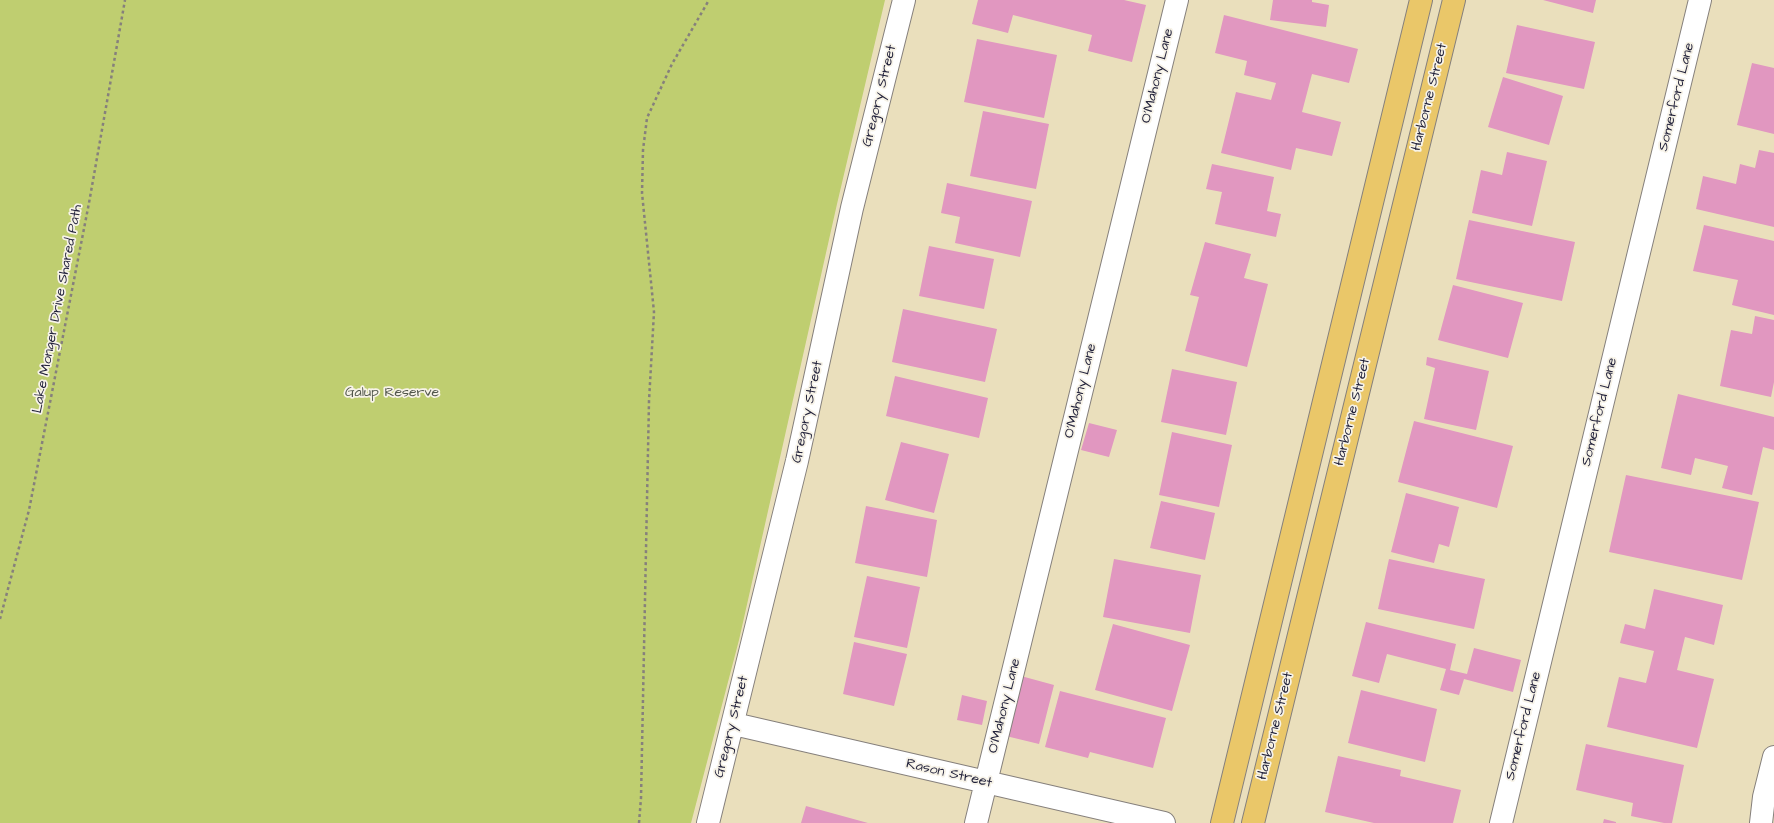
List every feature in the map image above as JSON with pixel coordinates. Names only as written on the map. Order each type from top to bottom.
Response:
[{"type":"main road","name":"Harborne Street","points":[[1222,823],[1421,0]]},
{"type":"main road","name":"Harborne Street","points":[[1253,823],[1454,0]]},
{"type":"street","name":"Gregory Street","points":[[708,823],[734,724],[798,461],[852,208],[904,0]]},
{"type":"street","name":"O'Mahony Lane","points":[[976,823],[1177,0]]},
{"type":"street","name":"Somerford Lane","points":[[1501,823],[1700,0]]},
{"type":"street","name":"Rason Street","points":[[734,724],[1164,823]]},
{"type":"street","points":[[1761,823],[1764,797],[1774,757]]},
{"type":"street","points":[[1750,823],[1764,797]]},
{"type":"path","name":"Lake Monger Drive Shared Path","points":[[0,619],[29,510],[89,203],[125,0]]},
{"type":"path","points":[[639,823],[642,790],[649,401],[654,312],[642,194],[643,150],[647,118],[672,64],[709,0]]},
{"type":"green space","name":"Galup Reserve","points":[[0,0],[885,0],[837,204],[739,640],[691,823],[0,823]]},
{"type":"building","points":[[978,0],[1124,0],[1146,5],[1132,62],[1088,51],[1092,35],[1013,15],[1008,33],[972,24]]},
{"type":"building","points":[[1273,0],[1312,0],[1312,2],[1329,5],[1326,27],[1270,20]]},
{"type":"building","points":[[1543,0],[1596,0],[1593,13]]},
{"type":"building","points":[[1224,15],[1358,49],[1349,83],[1312,74],[1302,112],[1341,122],[1332,156],[1296,148],[1291,170],[1221,153],[1236,92],[1271,100],[1276,83],[1244,75],[1247,61],[1215,53]]},
{"type":"building","points":[[1517,25],[1595,42],[1584,89],[1506,73]]},
{"type":"building","points":[[977,39],[1057,55],[1044,118],[964,102]]},
{"type":"building","points":[[1752,63],[1774,68],[1774,134],[1737,125]]},
{"type":"building","points":[[1503,77],[1563,96],[1549,145],[1488,127]]},
{"type":"building","points":[[983,111],[1049,124],[1036,189],[970,176]]},
{"type":"building","points":[[1759,150],[1774,153],[1774,227],[1696,209],[1703,176],[1736,184],[1740,164],[1755,168]]},
{"type":"building","points":[[1507,152],[1547,161],[1532,226],[1472,213],[1481,170],[1502,175]]},
{"type":"building","points":[[1212,164],[1274,177],[1267,211],[1281,214],[1276,237],[1215,224],[1222,192],[1206,189]]},
{"type":"building","points":[[947,183],[1032,201],[1020,257],[955,243],[960,217],[941,213]]},
{"type":"building","points":[[1469,220],[1575,242],[1562,301],[1456,279]]},
{"type":"building","points":[[1704,225],[1774,241],[1774,315],[1732,305],[1738,280],[1693,271]]},
{"type":"building","points":[[1205,242],[1251,254],[1244,278],[1268,284],[1247,367],[1185,351],[1199,297],[1190,295]]},
{"type":"building","points":[[929,246],[994,259],[984,309],[919,296]]},
{"type":"building","points":[[1453,285],[1523,303],[1508,358],[1438,340]]},
{"type":"building","points":[[903,309],[997,329],[985,382],[892,362]]},
{"type":"building","points":[[1755,316],[1774,320],[1774,382],[1771,397],[1720,386],[1731,330],[1752,334]]},
{"type":"building","points":[[1427,357],[1489,371],[1476,430],[1424,419],[1435,368],[1426,365]]},
{"type":"building","points":[[1172,369],[1237,382],[1226,435],[1161,422]]},
{"type":"building","points":[[895,376],[988,398],[979,438],[886,416]]},
{"type":"building","points":[[1678,394],[1774,417],[1774,450],[1763,447],[1752,495],[1722,488],[1728,466],[1695,458],[1691,475],[1661,468]]},
{"type":"building","points":[[1414,421],[1513,446],[1497,508],[1398,482]]},
{"type":"building","points":[[1089,423],[1117,430],[1109,457],[1081,450]]},
{"type":"building","points":[[1172,432],[1232,445],[1219,507],[1159,495]]},
{"type":"building","points":[[901,442],[949,454],[934,513],[885,500]]},
{"type":"building","points":[[1626,475],[1759,502],[1742,580],[1609,552]]},
{"type":"building","points":[[1406,493],[1459,507],[1449,547],[1439,544],[1434,563],[1391,552]]},
{"type":"building","points":[[1161,501],[1215,513],[1205,560],[1150,548]]},
{"type":"building","points":[[866,506],[937,520],[927,577],[855,563]]},
{"type":"building","points":[[1114,559],[1201,575],[1190,633],[1103,617]]},
{"type":"building","points":[[1389,559],[1485,579],[1474,629],[1378,609]]},
{"type":"building","points":[[867,576],[920,587],[907,648],[854,637]]},
{"type":"building","points":[[1654,589],[1723,605],[1714,645],[1685,637],[1677,670],[1714,679],[1697,748],[1607,727],[1619,677],[1646,683],[1654,651],[1620,643],[1625,624],[1645,629]]},
{"type":"building","points":[[1366,622],[1456,644],[1450,670],[1467,674],[1474,648],[1521,660],[1513,692],[1464,679],[1459,695],[1440,690],[1446,669],[1387,654],[1379,683],[1352,676]]},
{"type":"building","points":[[1113,624],[1190,645],[1172,711],[1095,690]]},
{"type":"building","points":[[854,642],[907,654],[894,706],[843,694]]},
{"type":"building","points":[[1021,676],[1054,685],[1039,744],[1006,736]]},
{"type":"building","points":[[1361,690],[1437,709],[1425,762],[1348,743]]},
{"type":"building","points":[[1060,691],[1166,718],[1153,768],[1090,752],[1088,758],[1045,747]]},
{"type":"building","points":[[962,695],[987,701],[982,725],[957,720]]},
{"type":"building","points":[[1586,744],[1684,765],[1672,823],[1664,823],[1631,816],[1633,803],[1576,790]]},
{"type":"building","points":[[1338,756],[1401,770],[1400,776],[1461,790],[1453,823],[1374,823],[1325,812]]},
{"type":"building","points":[[806,806],[868,823],[801,823]]},
{"type":"building","points":[[1604,819],[1616,822],[1616,823],[1603,823]]}]
